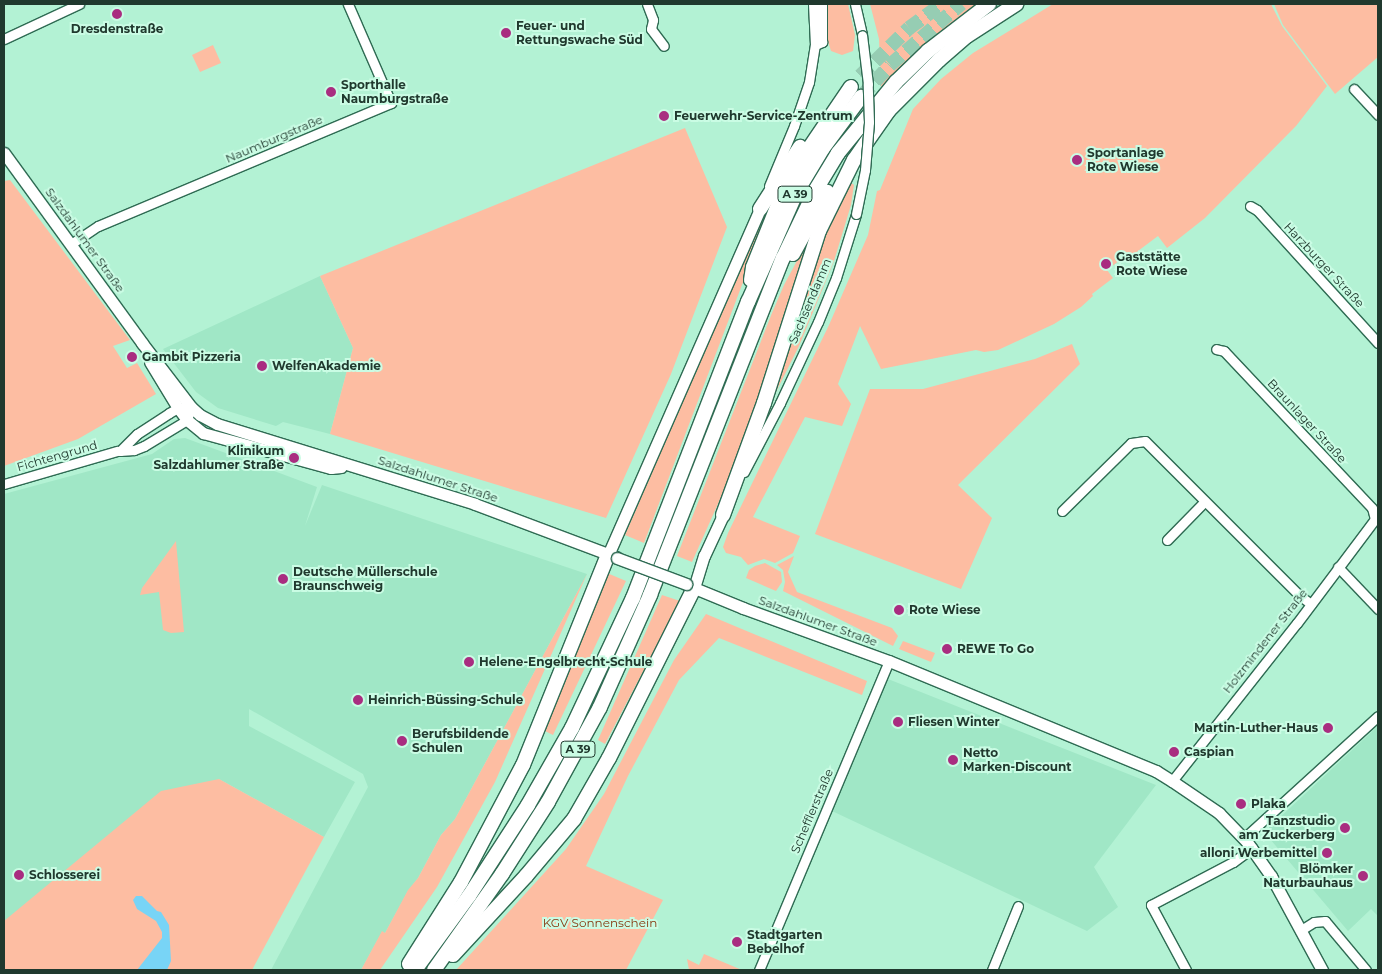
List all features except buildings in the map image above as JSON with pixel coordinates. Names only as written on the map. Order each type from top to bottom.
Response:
[{"type":"highway","name":"A 39","points":[[434,970],[502,874],[548,802],[600,707],[654,586],[767,297],[794,233],[815,191],[838,153],[861,122],[911,66],[954,29],[989,4]]},
{"type":"highway","points":[[767,297],[840,169],[859,142],[939,60],[967,36],[1016,4]]},
{"type":"highway","points":[[760,209],[805,139],[860,76]]},
{"type":"highway","points":[[748,302],[753,267],[782,195],[802,159],[851,87]]},
{"type":"highway","name":"A 39","points":[[415,970],[469,896],[528,805],[596,682],[633,598],[748,302],[796,192],[823,148],[861,97]]},
{"type":"highway","points":[[722,515],[764,403],[818,231],[854,160],[889,110]]},
{"type":"highway","points":[[406,970],[462,882],[523,765],[613,556]]},
{"type":"highway","points":[[438,970],[526,876],[574,819],[609,758],[690,586]]},
{"type":"main road","name":"Salzdahlumer Straße","points":[[4,153],[142,343],[191,407],[200,415],[217,424],[475,504],[889,662],[1156,771],[1219,813],[1244,838],[1271,876],[1322,970]]},
{"type":"main road","points":[[613,556],[760,209]]},
{"type":"main road","name":"Salzdahlumer Straße","points":[[142,343],[154,369],[178,408],[187,420],[203,433],[331,468],[350,466]]},
{"type":"main road","name":"Sachsendamm","points":[[690,586],[722,515]]},
{"type":"street","points":[[4,39],[65,6],[79,4]]},
{"type":"street","name":"Naumburgstraße","points":[[71,244],[98,226],[391,103],[348,4]]},
{"type":"street","points":[[646,4],[653,20],[651,29],[664,46]]},
{"type":"street","points":[[760,209],[802,104],[813,62],[815,44],[813,4]]},
{"type":"street","points":[[815,44],[822,42],[822,4]]},
{"type":"street","name":"Sachsendamm","points":[[722,515],[780,403],[818,322],[836,278],[856,214],[865,170],[869,122],[868,84],[862,35],[855,4]]},
{"type":"street","points":[[1354,89],[1378,116]]},
{"type":"street","name":"Harzburger Straße","points":[[1250,206],[1378,343]]},
{"type":"street","name":"Braunlager Straße","points":[[1216,348],[1224,351],[1372,508],[1376,515]]},
{"type":"street","points":[[191,407],[187,420],[144,446],[134,450],[120,450],[137,434],[178,408],[191,407]]},
{"type":"street","points":[[1062,511],[1131,443],[1140,440],[1149,444],[1299,595],[1311,604]]},
{"type":"street","name":"Fichtengrund","points":[[4,484],[117,451]]},
{"type":"street","points":[[1167,540],[1205,501]]},
{"type":"street","name":"Holzmindener Straße","points":[[1172,781],[1311,604],[1373,523],[1376,515]]},
{"type":"street","points":[[1338,567],[1378,609]]},
{"type":"street","name":"Schefflerstraße","points":[[759,970],[889,662]]},
{"type":"street","points":[[1244,838],[1378,716]]},
{"type":"street","points":[[1186,970],[1151,905],[1233,862],[1252,848]]},
{"type":"street","points":[[992,970],[1018,906]]},
{"type":"street","points":[[1301,930],[1314,922],[1325,920],[1366,970]]},
{"type":"shaded area","name":"WelfenAkademie","points":[[320,276],[353,348],[330,434],[283,422],[276,426],[218,408],[196,392],[163,349]]},
{"type":"shaded area","points":[[185,438],[317,487],[305,526],[322,485],[587,574],[455,819],[441,835],[418,878],[408,891],[385,933],[382,932],[361,970],[271,970],[368,787],[363,774],[249,709],[249,726],[355,782],[324,837],[219,779],[4,921],[4,494],[152,454],[174,439]]},
{"type":"shaded area","points":[[888,679],[1156,785],[1094,867],[1118,907],[1087,931],[832,811]]},
{"type":"shaded area","points":[[1378,726],[1378,916],[1371,909],[1348,931],[1264,832]]},
{"type":"green space","points":[[826,4],[848,4],[855,35],[853,51],[842,55],[831,51],[826,35]]},
{"type":"green space","points":[[870,4],[977,4],[924,45],[881,87],[879,39]]},
{"type":"green space","name":"Sportanlage Rote Wiese","points":[[1053,4],[1271,4],[1282,26],[1327,86],[1296,126],[1205,218],[1167,248],[1158,236],[1126,260],[1124,257],[1107,270],[1113,278],[1092,294],[1093,296],[1081,307],[1054,324],[998,350],[984,352],[976,350],[881,369],[860,326],[838,384],[851,404],[842,426],[805,417],[753,517],[800,536],[793,553],[775,563],[764,559],[748,565],[741,557],[726,553],[723,547],[728,533],[829,325],[868,235],[877,191],[880,190],[913,109],[941,79],[973,53]]},
{"type":"green space","points":[[1274,4],[1378,4],[1378,57],[1335,94],[1283,25]]},
{"type":"green space","points":[[213,45],[221,63],[200,72],[192,55]]},
{"type":"green space","points":[[685,128],[727,227],[671,374],[606,518],[330,434],[353,348],[320,276]]},
{"type":"green space","points":[[10,180],[130,340],[113,346],[127,368],[137,363],[156,394],[78,439],[4,466],[4,181]]},
{"type":"green space","points":[[850,182],[854,185],[851,205],[834,261],[799,346],[764,416],[827,229]]},
{"type":"green space","points":[[775,198],[644,543],[625,535],[761,221]]},
{"type":"green space","points":[[807,242],[738,459],[692,562],[677,556],[772,313],[784,285]]},
{"type":"green space","points":[[1072,344],[1080,364],[958,485],[992,518],[961,589],[815,534],[870,389],[923,389],[1035,359]]},
{"type":"green space","points":[[176,541],[184,632],[171,633],[163,630],[159,592],[140,595],[142,588]]},
{"type":"green space","points":[[794,556],[788,572],[797,592],[892,628],[898,636],[893,646],[783,591],[785,582],[783,570],[777,565]]},
{"type":"green space","points":[[765,563],[781,572],[782,582],[776,591],[746,578],[749,570]]},
{"type":"green space","points":[[607,573],[626,581],[553,735],[545,731]]},
{"type":"green space","points":[[587,574],[495,782],[437,887],[380,970],[361,970],[382,931],[385,933],[408,890],[418,878],[441,835],[455,819]]},
{"type":"green space","points":[[662,595],[680,601],[605,744],[598,740]]},
{"type":"green space","name":"KGV Sonnenschein","points":[[706,614],[867,681],[862,695],[719,638],[679,680],[628,776],[586,866],[663,900],[626,970],[456,970],[566,849],[604,794],[674,660]]},
{"type":"green space","points":[[903,641],[935,653],[931,662],[899,649]]},
{"type":"green space","points":[[219,779],[324,837],[252,970],[4,970],[4,921],[161,791]]},
{"type":"green space","points":[[704,954],[742,970],[689,970],[687,959],[699,965]]},
{"type":"water","points":[[136,896],[142,896],[157,911],[161,912],[169,925],[171,961],[167,970],[137,970],[162,938],[162,932],[156,921],[137,909],[133,900]]},
{"type":"tunnel","points":[[860,76],[909,28],[942,4]]},
{"type":"tunnel","points":[[861,97],[890,65],[961,4]]},
{"type":"place","name":"Dresdenstraße","points":[[117,14]]},
{"type":"place","name":"Feuer- und Rettungswache Süd","points":[[506,33]]},
{"type":"place","name":"Sporthalle Naumburgstraße","points":[[331,92]]},
{"type":"place","name":"Feuerwehr-Service-Zentrum","points":[[664,116]]},
{"type":"place","name":"Sportanlage Rote Wiese","points":[[1077,160]]},
{"type":"place","name":"Gaststätte Rote Wiese","points":[[1106,264]]},
{"type":"place","name":"Gambit Pizzeria","points":[[132,357]]},
{"type":"place","name":"WelfenAkademie","points":[[262,366]]},
{"type":"place","name":"Klinikum Salzdahlumer Straße","points":[[294,458]]},
{"type":"place","name":"Deutsche Müllerschule Braunschweig","points":[[283,579]]},
{"type":"place","name":"Rote Wiese","points":[[899,610]]},
{"type":"place","name":"REWE To Go","points":[[947,649]]},
{"type":"place","name":"Helene-Engelbrecht-Schule","points":[[469,662]]},
{"type":"place","name":"Heinrich-Büssing-Schule","points":[[358,700]]},
{"type":"place","name":"Fliesen Winter","points":[[898,722]]},
{"type":"place","name":"Martin-Luther-Haus","points":[[1328,728]]},
{"type":"place","name":"Berufsbildende Schulen","points":[[402,741]]},
{"type":"place","name":"Caspian","points":[[1174,752]]},
{"type":"place","name":"Netto Marken-Discount","points":[[953,760]]},
{"type":"place","name":"Plaka","points":[[1241,804]]},
{"type":"place","name":"Tanzstudio am Zuckerberg","points":[[1345,828]]},
{"type":"place","name":"alloni Werbemittel","points":[[1327,853]]},
{"type":"place","name":"Schlosserei","points":[[19,875]]},
{"type":"place","name":"Blömker Naturbauhaus","points":[[1363,876]]},
{"type":"place","name":"Stadtgarten Bebelhof","points":[[737,942]]}]
